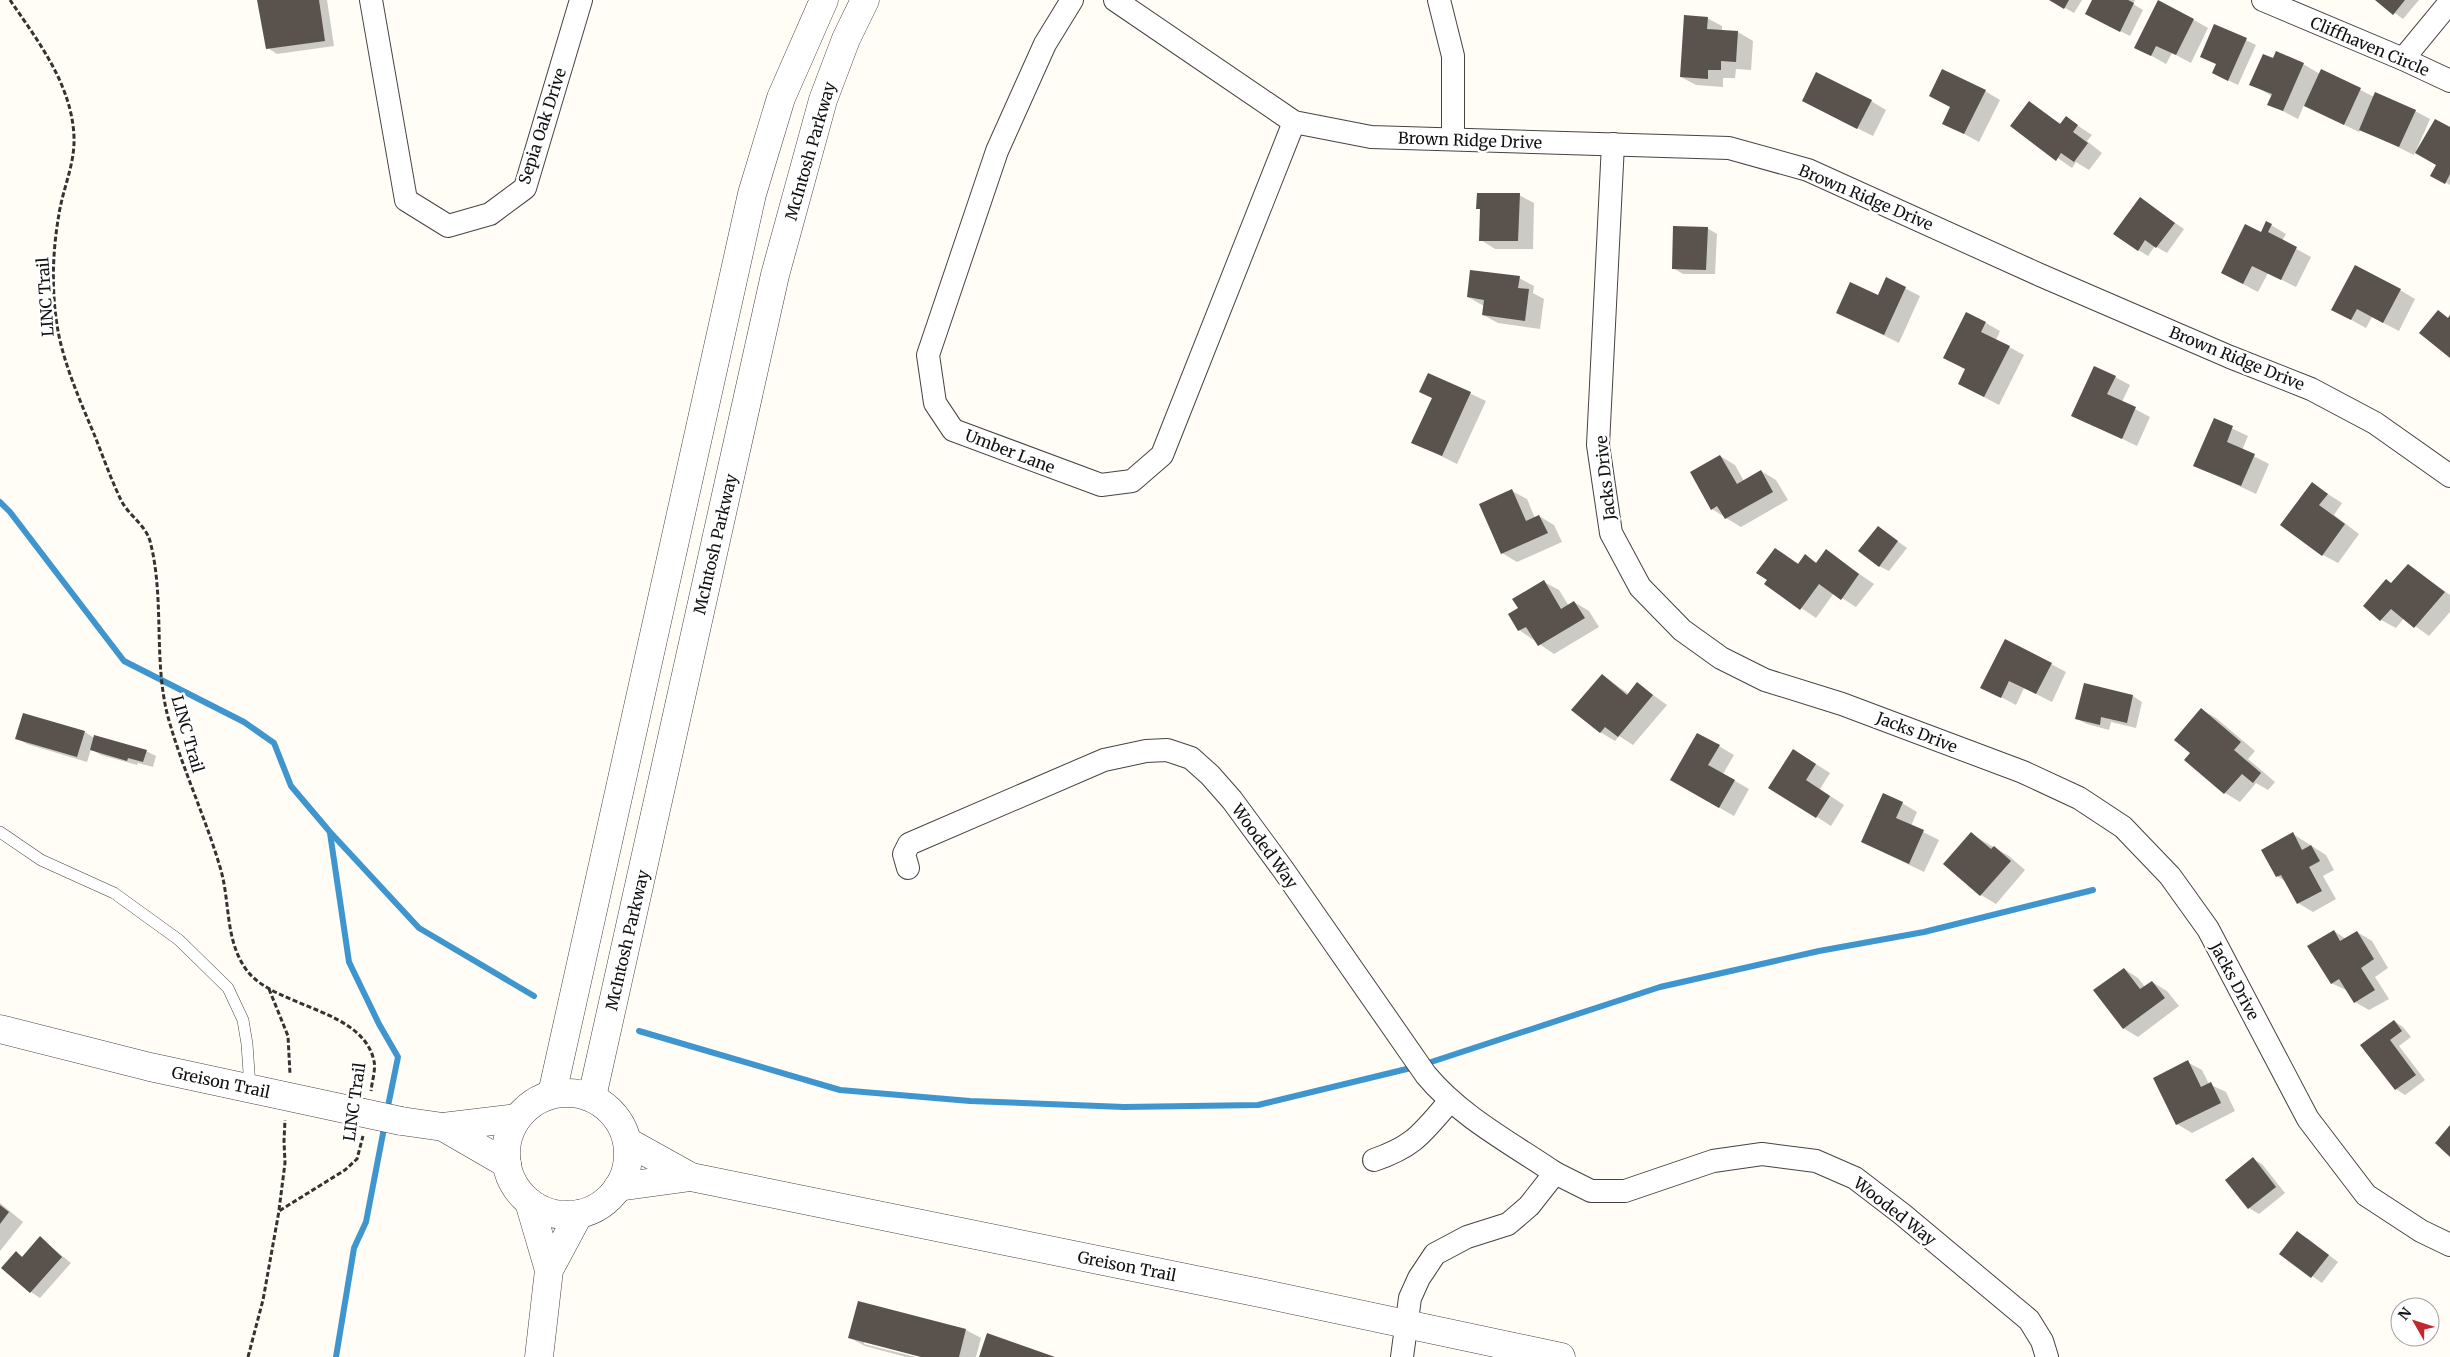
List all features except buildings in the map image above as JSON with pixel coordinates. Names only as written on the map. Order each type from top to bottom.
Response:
[{"type":"street","name":"Sepia Oak Drive","points":[[372,0],[406,200],[448,226],[490,214],[525,188],[581,0]]},
{"type":"street","points":[[552,1094],[752,194],[781,98],[824,0]]},
{"type":"street","name":"McIntosh Parkway","points":[[592,1097],[775,275],[823,100],[846,39],[865,0]]},
{"type":"street","name":"Umber Lane","points":[[1072,0],[1045,44],[997,151],[928,355],[935,404],[953,430],[1101,485],[1132,481],[1162,455],[1294,122]]},
{"type":"street","name":"Brown Ridge Drive","points":[[1115,0],[1294,122],[1371,137],[1729,148],[1808,170],[2040,275],[2230,357],[2311,389],[2375,423],[2450,476]]},
{"type":"street","points":[[1439,0],[1453,56],[1453,139]]},
{"type":"street","name":"Cliffhaven Circle","points":[[2263,0],[2403,59],[2450,81]]},
{"type":"street","points":[[2403,59],[2450,2]]},
{"type":"street","name":"Jacks Drive","points":[[1613,144],[1598,445],[1611,533],[1640,587],[1682,630],[1721,658],[1764,680],[1842,704],[2023,772],[2079,798],[2123,826],[2170,876],[2208,929],[2308,1119],[2366,1195],[2421,1231],[2450,1245]]},
{"type":"street","name":"Wooded Way","points":[[908,868],[904,854],[909,844],[1104,760],[1160,750],[1167,750],[1191,758],[1210,775],[1232,800],[1426,1075],[1450,1101],[1555,1173],[1591,1191],[1625,1191],[1713,1161],[1762,1154],[1816,1161],[1855,1178],[1902,1214],[2029,1320],[2042,1340],[2047,1357]]},
{"type":"street","name":"Greison Trail","points":[[0,1029],[150,1067],[401,1121],[443,1127],[517,1118]]},
{"type":"street","points":[[572,1092],[592,1097],[608,1108],[621,1123],[628,1142],[627,1165],[618,1187],[608,1200],[594,1209],[579,1214],[553,1213],[529,1202],[519,1192],[511,1178],[507,1164],[506,1148],[517,1118],[527,1107],[552,1094],[572,1092]]},
{"type":"street","points":[[1374,1160],[1404,1149],[1416,1140],[1450,1101]]},
{"type":"street","name":"Greison Trail","points":[[443,1127],[507,1164]]},
{"type":"street","name":"Greison Trail","points":[[628,1142],[691,1177],[1561,1357]]},
{"type":"street","points":[[1402,1357],[1407,1324],[1406,1312],[1410,1298],[1419,1278],[1435,1254],[1467,1236],[1508,1224],[1529,1206],[1555,1173]]},
{"type":"street","name":"Greison Trail","points":[[618,1187],[691,1177]]},
{"type":"street","points":[[529,1202],[549,1270]]},
{"type":"street","points":[[539,1357],[549,1270],[579,1214]]},
{"type":"lane","points":[[0,832],[41,860],[114,893],[179,940],[228,988],[243,1020],[250,1087]]},
{"type":"path","name":"LINC Trail","points":[[10,0],[50,60],[70,108],[74,137],[71,171],[59,212],[53,258],[59,337],[81,402],[124,505],[150,538],[156,581],[162,696],[174,741],[222,872],[232,942],[237,955],[249,973],[262,985],[357,1032],[369,1048],[375,1063],[357,1159],[345,1170],[279,1211],[263,1300],[248,1357]]},
{"type":"waterway","points":[[0,502],[10,512],[124,661],[244,722],[274,743],[291,786],[330,832],[419,928],[534,996]]},
{"type":"waterway","points":[[330,833],[349,962],[379,1024],[398,1057],[387,1111]]},
{"type":"waterway","points":[[1425,1064],[1660,987],[1819,951],[1924,932],[2093,890]]},
{"type":"waterway","points":[[639,1031],[840,1090],[970,1101],[1124,1107],[1258,1105],[1415,1067]]},
{"type":"waterway","points":[[336,1357],[354,1248],[366,1222],[385,1123]]}]
